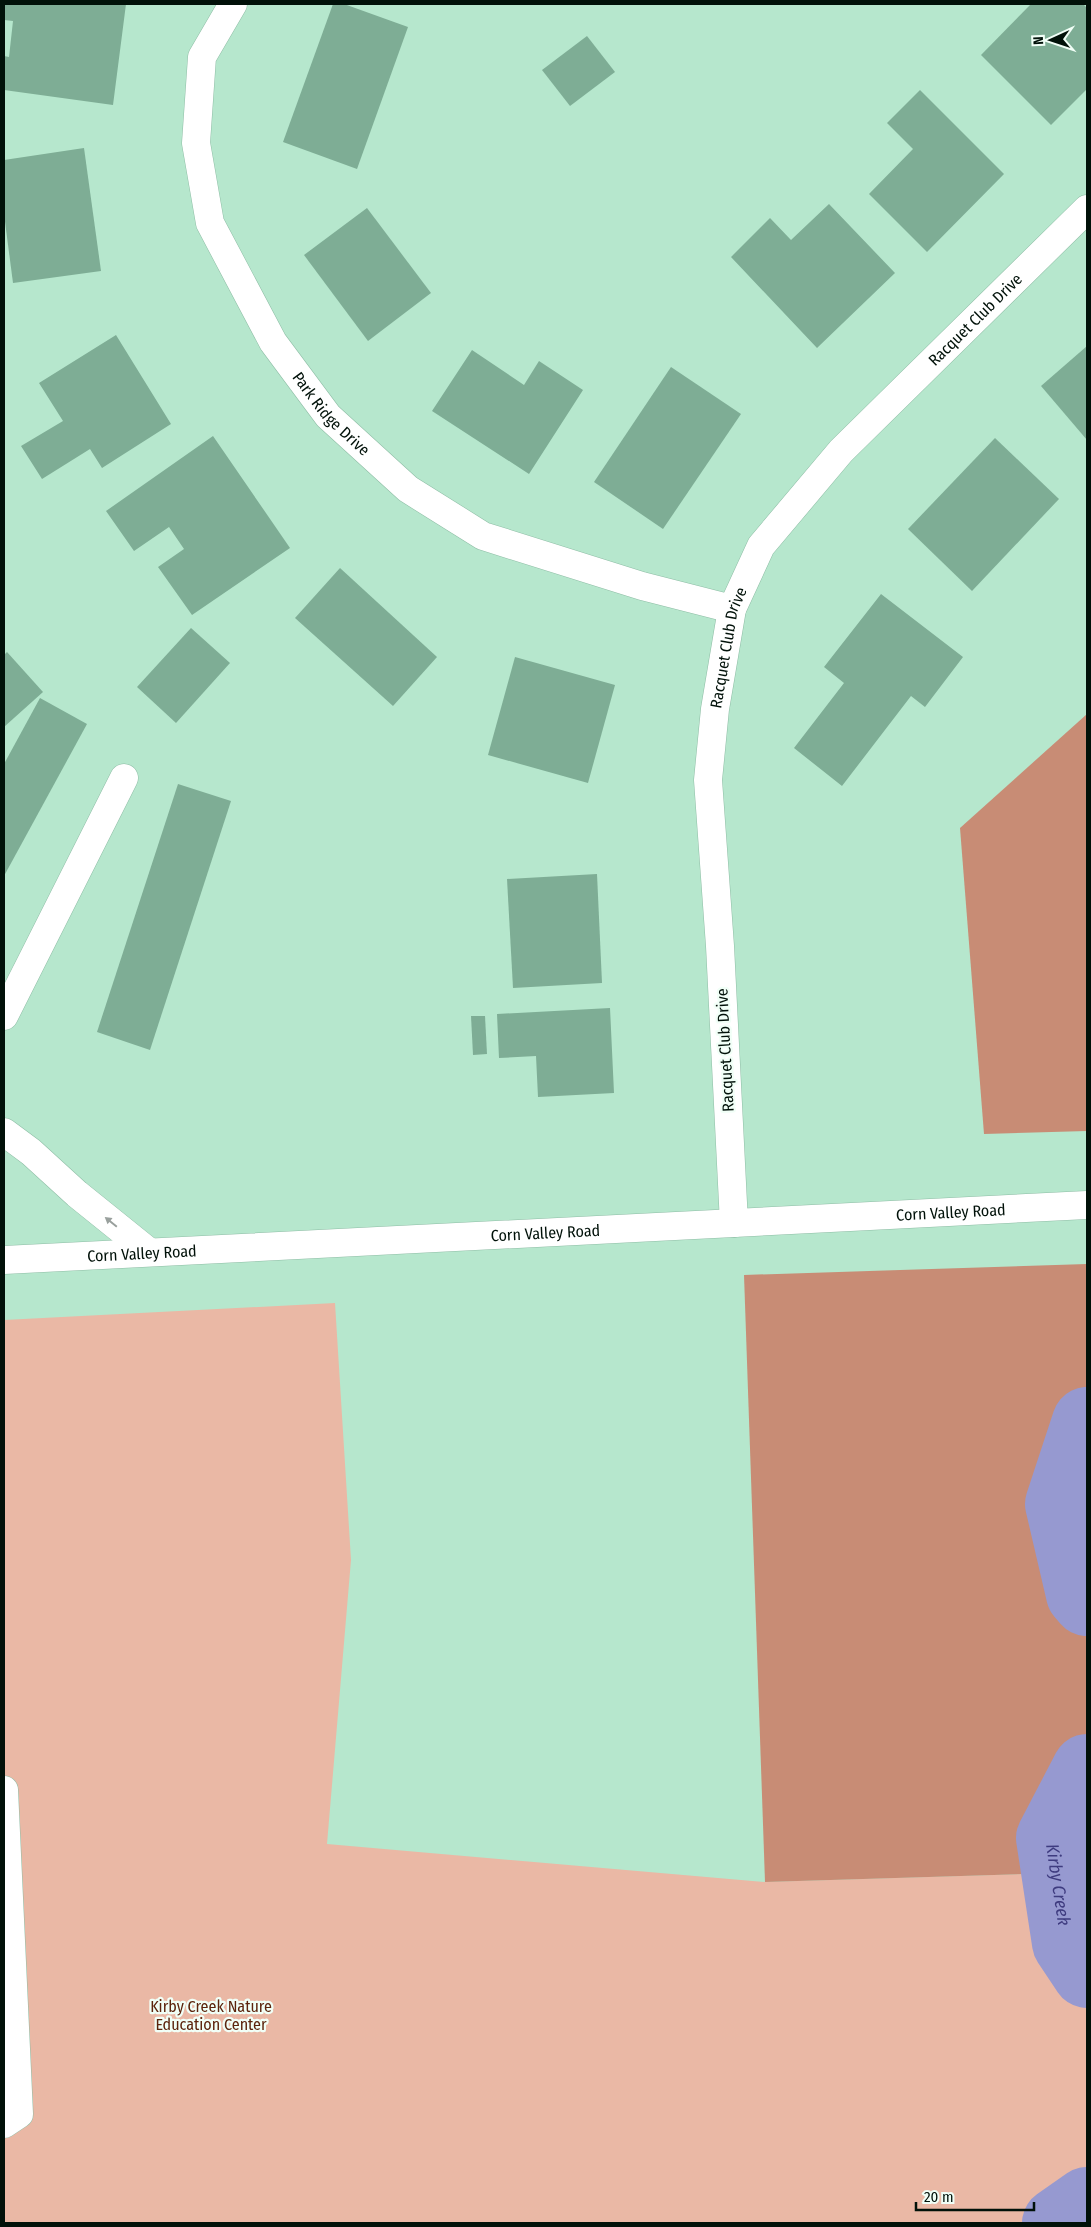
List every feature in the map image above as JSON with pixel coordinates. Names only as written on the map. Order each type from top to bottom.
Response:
[{"type":"street","name":"Park Ridge Drive","points":[[233,4],[202,57],[196,143],[210,223],[273,342],[328,416],[408,489],[483,536],[642,586],[732,609]]},
{"type":"street","name":"Racquet Club Drive","points":[[734,1223],[720,946],[708,780],[715,709],[732,609],[761,546],[841,451],[1087,209]]},
{"type":"street","points":[[4,1016],[124,778]]},
{"type":"street","points":[[4,1132],[32,1152],[77,1194],[149,1252]]},
{"type":"street","name":"Corn Valley Road","points":[[4,1260],[1087,1205]]},
{"type":"street","points":[[4,1790],[19,2114],[4,2124]]},
{"type":"green space","name":"Kirby Creek Nature Education Center","points":[[335,1303],[351,1560],[327,1844],[765,1882],[1087,1872],[1087,2223],[4,2223],[4,1320]]},
{"type":"shaded area","points":[[1087,714],[1087,1131],[984,1134],[960,828]]},
{"type":"shaded area","points":[[1087,1264],[1087,1872],[765,1882],[744,1275]]},
{"type":"building","points":[[4,4],[126,4],[113,105],[4,90],[4,56],[9,57],[13,21],[4,20]]},
{"type":"building","points":[[333,4],[344,4],[408,27],[357,169],[283,142]]},
{"type":"building","points":[[1031,4],[1083,4],[1087,8],[1087,89],[1051,125],[981,55]]},
{"type":"building","points":[[587,36],[615,72],[570,106],[542,70]]},
{"type":"building","points":[[920,90],[1004,174],[927,252],[869,194],[913,149],[887,123]]},
{"type":"building","points":[[84,148],[101,271],[13,283],[4,214],[4,160]]},
{"type":"building","points":[[829,204],[895,273],[817,348],[731,257],[770,218],[791,240]]},
{"type":"building","points":[[367,208],[431,293],[368,341],[304,255]]},
{"type":"building","points":[[116,335],[171,424],[102,468],[90,449],[42,479],[21,446],[63,421],[39,383]]},
{"type":"building","points":[[1087,346],[1087,440],[1041,386]]},
{"type":"building","points":[[472,350],[524,385],[539,361],[583,390],[529,474],[432,411]]},
{"type":"building","points":[[671,367],[741,414],[663,529],[594,482]]},
{"type":"building","points":[[213,436],[290,548],[192,615],[158,567],[184,549],[169,527],[134,551],[106,511]]},
{"type":"building","points":[[995,438],[1059,499],[972,591],[908,529]]},
{"type":"building","points":[[340,568],[437,657],[393,706],[295,618]]},
{"type":"building","points":[[881,594],[963,657],[925,707],[911,696],[842,786],[794,748],[844,683],[824,667]]},
{"type":"building","points":[[191,628],[230,663],[176,723],[137,687]]},
{"type":"building","points":[[7,652],[43,692],[4,727],[4,655]]},
{"type":"building","points":[[515,657],[615,685],[588,783],[488,755]]},
{"type":"building","points":[[40,698],[87,724],[4,876],[4,764]]},
{"type":"building","points":[[178,784],[231,801],[150,1050],[97,1032]]},
{"type":"building","points":[[597,874],[602,983],[513,988],[507,879]]},
{"type":"building","points":[[610,1008],[614,1093],[538,1097],[536,1056],[499,1058],[497,1014]]},
{"type":"building","points":[[471,1016],[485,1016],[487,1054],[473,1055]]},
{"type":"waterway","name":"Kirby Creek","points":[[1087,1422],[1060,1504],[1081,1594],[1087,1601]]},
{"type":"waterway","name":"Kirby Creek","points":[[1087,1769],[1051,1838],[1067,1943],[1087,1973]]},
{"type":"waterway","name":"Kirby Creek","points":[[1057,2223],[1087,2202]]}]
